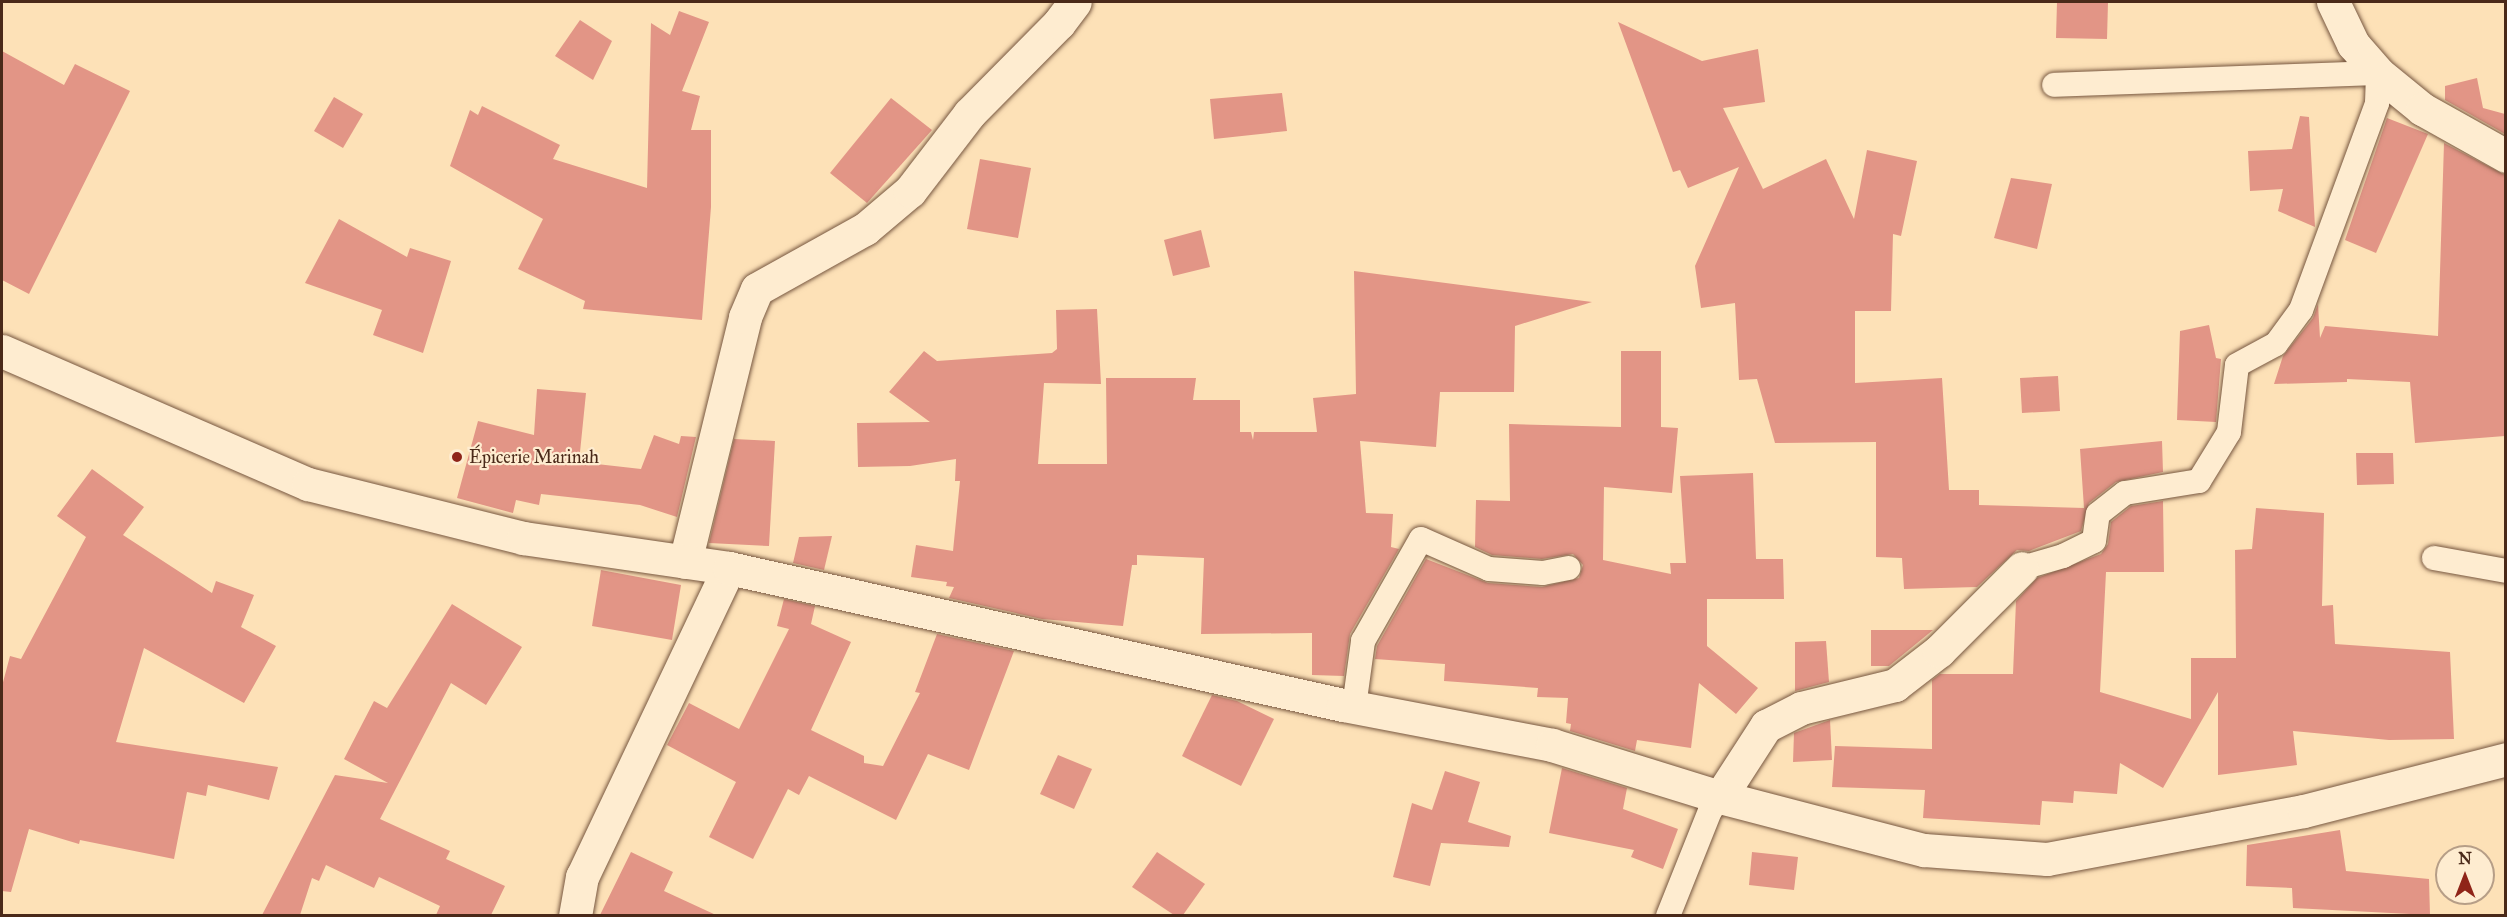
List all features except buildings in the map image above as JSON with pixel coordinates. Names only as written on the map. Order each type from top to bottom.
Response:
[{"type":"street","points":[[685,562],[745,317],[757,289],[865,229],[910,190],[969,114],[1059,23],[1075,2]]},
{"type":"street","points":[[2333,2],[2353,44],[2378,73],[2422,109],[2505,156]]},
{"type":"street","points":[[2,351],[308,484],[523,538],[729,568],[1354,707],[1552,745],[1720,797],[1924,850],[2047,859],[2304,812],[2505,759]]},
{"type":"street","points":[[574,915],[582,877],[729,568]]},
{"type":"street","points":[[1720,797],[1766,726],[1801,708],[1895,685],[1939,651],[2022,568]]},
{"type":"lane","points":[[2022,568],[2063,556],[2094,541],[2098,513],[2125,493],[2199,481],[2229,432],[2237,364],[2276,344],[2301,310],[2378,103],[2378,73],[2054,85]]},
{"type":"lane","points":[[1354,707],[1363,641],[1421,539],[1489,569],[1542,573],[1569,568]]},
{"type":"lane","points":[[2434,558],[2505,571]]},
{"type":"lane","points":[[1668,915],[1701,833],[1720,797]]},
{"type":"place","name":"Épicerie Marinah","points":[[457,457]]}]
